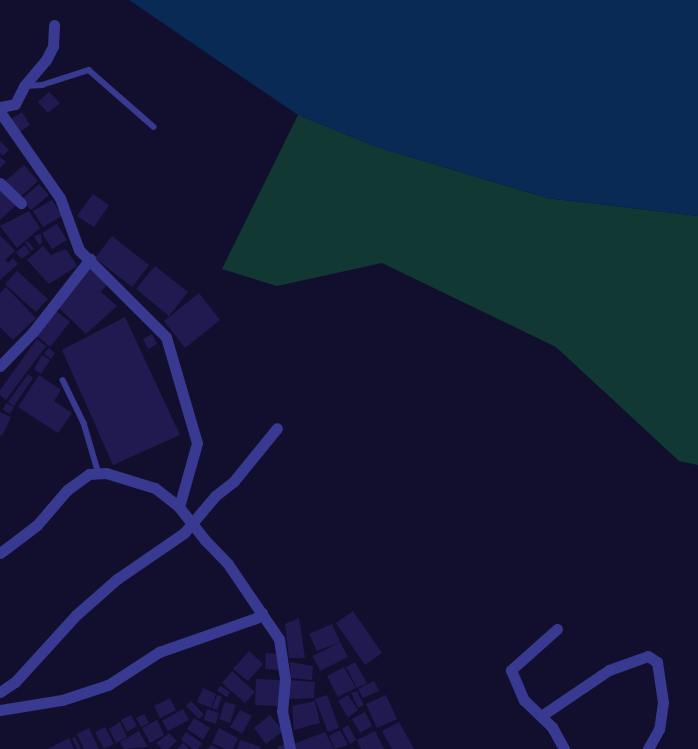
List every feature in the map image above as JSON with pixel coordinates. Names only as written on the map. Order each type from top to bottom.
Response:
[{"type":"street","points":[[0,107],[15,104],[24,86],[46,60],[50,50],[54,24]]},
{"type":"street","points":[[0,112],[60,198],[79,250],[90,259],[166,337],[197,443],[179,506]]},
{"type":"street","points":[[0,183],[21,203]]},
{"type":"street","points":[[0,366],[33,332],[90,259]]},
{"type":"street","points":[[0,692],[16,682],[82,609],[118,579],[184,533],[190,523],[234,481],[277,428]]},
{"type":"street","points":[[0,553],[37,525],[81,478],[99,474],[155,488],[179,506],[190,523],[228,564],[275,630],[282,648],[285,679],[282,711],[290,749]]},
{"type":"street","points":[[0,710],[62,700],[108,685],[159,652],[256,618],[262,613]]},
{"type":"street","points":[[557,629],[511,670],[524,700],[552,727],[564,749]]},
{"type":"street","points":[[541,716],[609,670],[648,656],[657,662],[663,702],[659,729],[648,749]]},
{"type":"lane","points":[[24,86],[42,85],[89,70],[154,127]]},
{"type":"lane","points":[[64,380],[84,423],[99,474]]},
{"type":"green space","points":[[298,115],[377,147],[547,198],[698,216],[698,465],[679,461],[556,347],[382,263],[277,286],[222,269]]},
{"type":"water","points":[[129,0],[698,0],[698,216],[547,198],[377,147],[298,115]]},
{"type":"building","points":[[49,92],[60,103],[48,113],[38,102]]},
{"type":"building","points":[[22,112],[30,125],[20,132],[11,119]]},
{"type":"building","points":[[0,141],[9,150],[3,156],[0,153]]},
{"type":"building","points":[[0,157],[6,162],[0,168]]},
{"type":"building","points":[[24,165],[38,181],[17,200],[3,183]]},
{"type":"building","points":[[39,184],[49,195],[31,210],[21,200]]},
{"type":"building","points":[[0,188],[16,205],[0,220]]},
{"type":"building","points":[[93,194],[109,205],[94,227],[77,216]]},
{"type":"building","points":[[52,200],[62,216],[43,227],[33,211]]},
{"type":"building","points":[[29,211],[40,228],[17,248],[0,226]]},
{"type":"building","points":[[57,224],[67,240],[52,249],[42,233]]},
{"type":"building","points":[[41,234],[42,243],[39,245],[34,236]]},
{"type":"building","points":[[0,235],[15,251],[5,260],[8,263],[13,258],[18,264],[0,280]]},
{"type":"building","points":[[112,236],[149,265],[132,287],[95,258]]},
{"type":"building","points":[[28,241],[34,249],[31,251],[25,242]]},
{"type":"building","points":[[25,245],[30,253],[21,259],[16,252]]},
{"type":"building","points":[[43,246],[51,255],[66,249],[77,266],[49,284],[27,260]]},
{"type":"building","points":[[89,265],[108,283],[101,292],[117,306],[86,334],[59,308]]},
{"type":"building","points":[[155,266],[188,292],[169,316],[136,289]]},
{"type":"building","points":[[17,271],[48,299],[36,312],[5,284]]},
{"type":"building","points":[[6,287],[36,318],[13,340],[0,327],[0,293]]},
{"type":"building","points":[[199,293],[220,320],[185,348],[164,321]]},
{"type":"building","points":[[56,311],[70,322],[50,347],[36,335]]},
{"type":"building","points":[[125,317],[180,435],[113,465],[62,350]]},
{"type":"building","points":[[152,334],[157,344],[148,349],[143,339]]},
{"type":"building","points":[[37,339],[46,346],[6,400],[0,395],[0,390]]},
{"type":"building","points":[[49,348],[55,353],[51,359],[44,354]]},
{"type":"building","points":[[42,355],[50,360],[41,374],[34,369]]},
{"type":"building","points":[[28,374],[33,378],[14,406],[8,402]]},
{"type":"building","points":[[39,375],[61,390],[54,401],[72,413],[58,433],[18,407]]},
{"type":"building","points":[[6,403],[14,407],[10,414],[3,410]]},
{"type":"building","points":[[0,412],[11,417],[2,436],[0,435]]},
{"type":"building","points":[[353,611],[382,653],[365,665],[336,623]]},
{"type":"building","points":[[299,618],[305,658],[289,658],[285,624]]},
{"type":"building","points":[[332,624],[340,642],[317,651],[309,634]]},
{"type":"building","points":[[340,642],[348,657],[320,671],[313,656]]},
{"type":"building","points":[[249,651],[263,664],[248,681],[233,669]]},
{"type":"building","points":[[266,653],[280,654],[280,670],[265,669]]},
{"type":"building","points":[[290,662],[313,666],[312,680],[291,678]]},
{"type":"building","points":[[355,662],[367,683],[357,688],[346,667]]},
{"type":"building","points":[[344,667],[356,688],[338,697],[327,676]]},
{"type":"building","points":[[232,671],[255,692],[245,703],[222,683]]},
{"type":"building","points":[[256,679],[281,680],[280,706],[255,705]]},
{"type":"building","points":[[288,680],[315,682],[314,698],[289,699]]},
{"type":"building","points":[[374,681],[379,691],[363,698],[358,689]]},
{"type":"building","points":[[220,686],[230,692],[227,697],[217,691]]},
{"type":"building","points":[[203,688],[216,694],[211,708],[197,702]]},
{"type":"building","points":[[357,691],[364,705],[358,708],[351,693]]},
{"type":"building","points":[[217,695],[222,697],[217,710],[212,708]]},
{"type":"building","points":[[327,695],[339,728],[328,732],[315,699]]},
{"type":"building","points":[[348,695],[358,710],[348,717],[338,701]]},
{"type":"building","points":[[386,695],[397,719],[377,728],[366,704]]},
{"type":"building","points":[[170,698],[176,710],[160,718],[154,706]]},
{"type":"building","points":[[191,701],[204,715],[199,719],[186,706]]},
{"type":"building","points":[[315,701],[320,723],[294,730],[292,706]]},
{"type":"building","points":[[225,702],[236,705],[230,723],[219,719]]},
{"type":"building","points":[[183,709],[189,720],[168,731],[162,721]]},
{"type":"building","points":[[207,709],[219,713],[216,724],[204,720]]},
{"type":"building","points":[[240,710],[252,716],[242,734],[230,727]]},
{"type":"building","points":[[365,712],[372,726],[360,733],[352,719]]},
{"type":"building","points":[[144,714],[149,723],[141,727],[136,718]]},
{"type":"building","points":[[131,715],[137,726],[127,732],[121,720]]},
{"type":"building","points":[[270,715],[283,731],[266,744],[254,728]]},
{"type":"building","points":[[194,718],[210,728],[203,740],[187,729]]},
{"type":"building","points":[[157,720],[164,735],[150,743],[142,728]]},
{"type":"building","points":[[120,722],[127,737],[116,743],[109,729]]},
{"type":"building","points":[[399,722],[414,749],[392,749],[382,731]]},
{"type":"building","points":[[348,725],[356,740],[350,744],[342,729]]},
{"type":"building","points":[[105,727],[114,744],[104,749],[95,732]]},
{"type":"building","points":[[89,728],[99,749],[84,749],[77,734]]},
{"type":"building","points":[[219,728],[238,738],[233,749],[225,749],[212,743]]},
{"type":"building","points":[[340,730],[348,745],[335,749],[329,736]]},
{"type":"building","points":[[139,731],[148,747],[124,749],[120,742]]},
{"type":"building","points":[[375,731],[384,749],[361,749],[357,740]]},
{"type":"building","points":[[186,732],[202,743],[198,749],[193,749],[181,740]]},
{"type":"building","points":[[325,732],[334,749],[292,749],[291,745]]},
{"type":"building","points":[[169,733],[177,741],[168,749],[162,749],[156,743]]},
{"type":"building","points":[[75,737],[81,749],[77,749],[72,738]]},
{"type":"building","points":[[69,738],[74,749],[48,749]]},
{"type":"building","points":[[240,740],[261,747],[260,749],[237,749]]},
{"type":"building","points":[[183,743],[189,749],[177,749]]},
{"type":"building","points":[[211,745],[219,749],[208,749]]},
{"type":"building","points":[[287,745],[288,749],[278,749],[278,746]]}]
